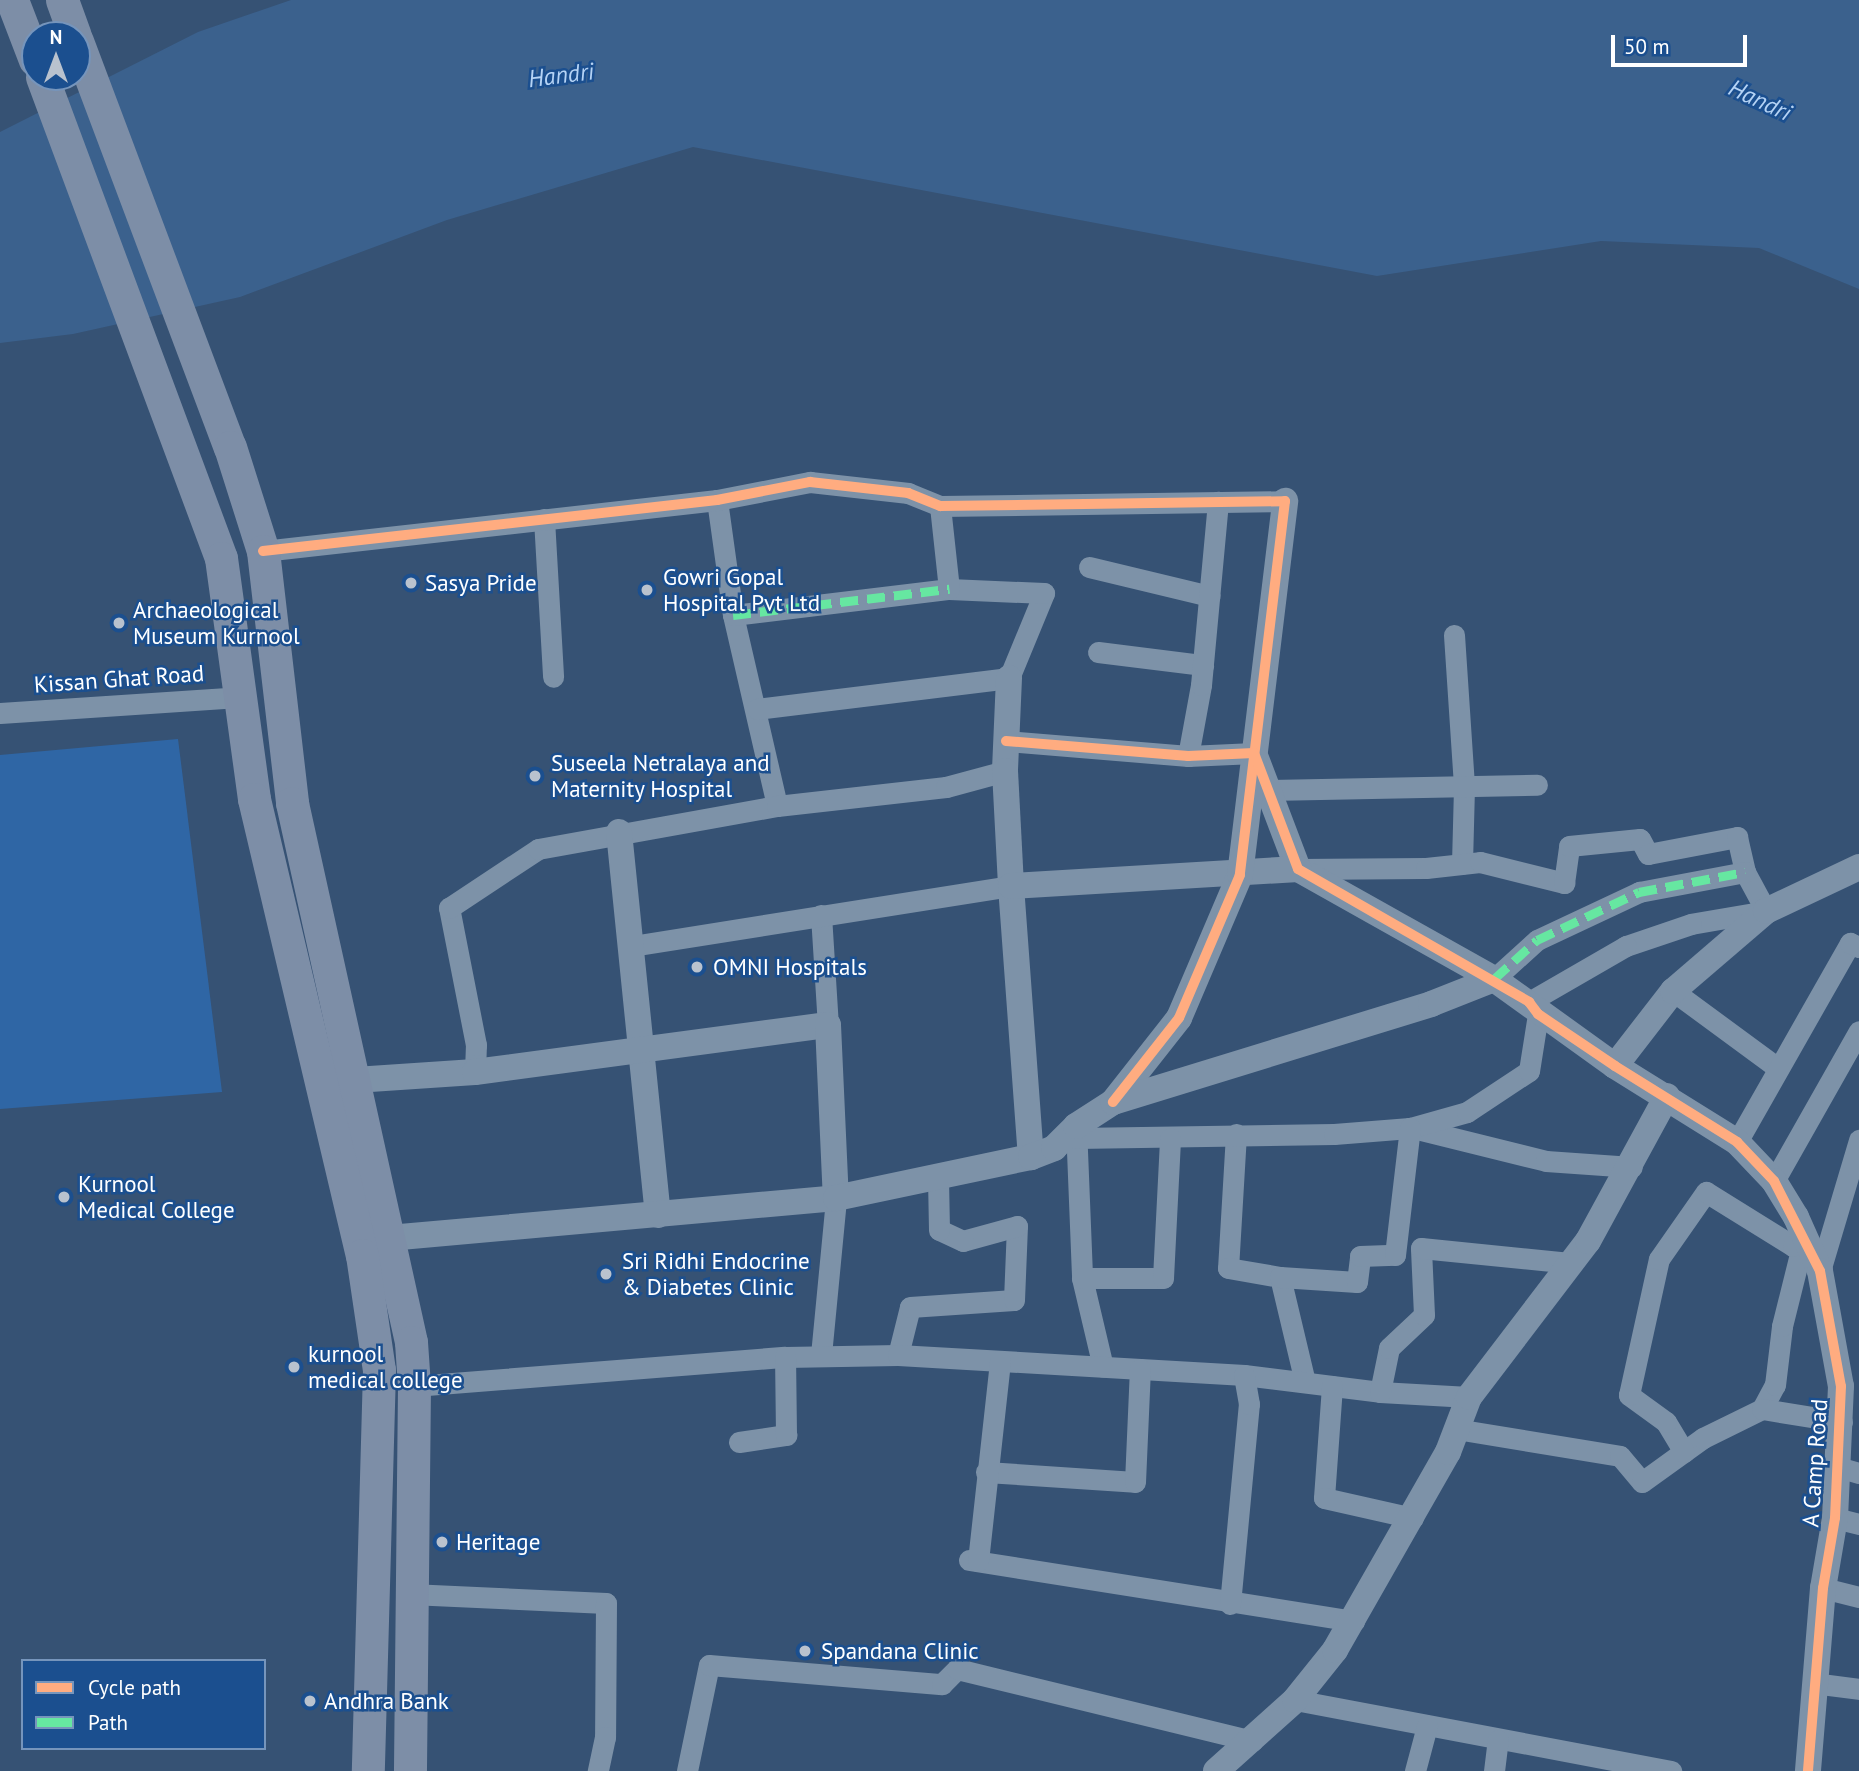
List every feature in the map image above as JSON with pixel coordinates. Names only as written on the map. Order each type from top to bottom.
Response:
[{"type":"main road","points":[[12,0],[21,23]]},
{"type":"main road","points":[[62,0],[70,21]]},
{"type":"main road","points":[[91,78],[230,447],[263,551],[292,803],[355,1080],[374,1241],[379,1370],[368,1771]]},
{"type":"main road","points":[[46,91],[221,558],[237,651],[254,799],[374,1241],[411,1342],[414,1386],[410,1771]]},
{"type":"main road","points":[[237,651],[276,646]]},
{"type":"street","points":[[263,551],[717,500],[810,482],[908,493],[940,506],[1285,501],[1240,875],[1179,1018],[1113,1102],[1055,1148],[1031,1157],[836,1198],[374,1241]]},
{"type":"street","points":[[717,500],[733,615],[778,806]]},
{"type":"street","points":[[1188,756],[1203,665],[1218,502]]},
{"type":"street","points":[[940,506],[949,589]]},
{"type":"street","points":[[544,519],[553,677]]},
{"type":"street","points":[[1089,567],[1210,596]]},
{"type":"street","points":[[733,615],[949,589],[1044,593],[1009,678],[1006,741],[1011,886],[1031,1157]]},
{"type":"street","points":[[1454,635],[1464,787],[1462,864]]},
{"type":"street","points":[[1098,652],[1203,665]]},
{"type":"street","points":[[757,709],[1009,678]]},
{"type":"street","name":"Kissan Ghat Road","points":[[0,713],[242,697]]},
{"type":"street","points":[[1006,741],[1188,756],[1254,753]]},
{"type":"street","points":[[1254,753],[1298,869]]},
{"type":"street","points":[[475,1072],[476,1045],[449,908],[538,849],[619,832],[778,806],[946,787],[1006,771]]},
{"type":"street","points":[[1268,790],[1537,785]]},
{"type":"street","points":[[619,832],[658,1215]]},
{"type":"street","points":[[632,946],[1011,886],[1240,875],[1298,869],[1480,862],[1564,883],[1569,845],[1640,839],[1648,854],[1737,837],[1745,872],[1766,911]]},
{"type":"street","points":[[1076,1132],[1170,1138],[1236,1134],[1334,1134],[1410,1128],[1467,1112],[1530,1071],[1533,1008],[1626,946],[1691,924],[1766,911],[1859,867]]},
{"type":"street","name":"A Camp Road","points":[[1298,869],[1494,979],[1615,1066],[1737,1142],[1774,1181],[1820,1271],[1850,1388],[1842,1422],[1849,1470],[1847,1521],[1823,1588],[1813,1683],[1808,1771]]},
{"type":"street","points":[[1113,1102],[1418,1008],[1494,979],[1537,940],[1639,892],[1745,872]]},
{"type":"street","points":[[1615,1066],[1674,991],[1766,911]]},
{"type":"street","points":[[821,915],[836,1198],[821,1355]]},
{"type":"street","points":[[1737,1142],[1850,943],[1859,947]]},
{"type":"street","points":[[1674,991],[1777,1068]]},
{"type":"street","points":[[355,1080],[475,1072],[643,1047],[828,1025]]},
{"type":"street","points":[[1774,1181],[1859,1031]]},
{"type":"street","points":[[1216,1771],[1295,1700],[1354,1621],[1413,1518],[1469,1397],[1572,1263],[1632,1167],[1667,1096]]},
{"type":"street","points":[[1410,1128],[1546,1161],[1632,1167]]},
{"type":"street","points":[[1236,1134],[1228,1268],[1280,1277],[1357,1283],[1360,1256],[1395,1255],[1410,1128]]},
{"type":"street","points":[[1076,1132],[1082,1278],[1103,1367]]},
{"type":"street","points":[[1082,1278],[1163,1278],[1170,1138]]},
{"type":"street","points":[[1820,1271],[1859,1140]]},
{"type":"street","points":[[898,1355],[910,1307],[1014,1300],[1017,1226],[963,1241],[939,1230],[938,1178]]},
{"type":"street","points":[[1684,1452],[1667,1422],[1629,1395],[1659,1259],[1706,1192],[1793,1246],[1804,1238]]},
{"type":"street","points":[[1456,1429],[1619,1456],[1642,1482],[1684,1452],[1762,1409],[1775,1385],[1782,1326],[1804,1238]]},
{"type":"street","points":[[1380,1392],[1390,1348],[1424,1315],[1421,1248],[1572,1263]]},
{"type":"street","points":[[1280,1277],[1305,1382]]},
{"type":"street","points":[[414,1386],[785,1357],[898,1355],[1244,1375],[1380,1392],[1469,1397]]},
{"type":"street","points":[[739,1442],[786,1435],[785,1357]]},
{"type":"street","points":[[1000,1361],[974,1560],[1230,1604],[1354,1621]]},
{"type":"street","points":[[986,1472],[1135,1482],[1140,1369]]},
{"type":"street","points":[[1230,1604],[1249,1404],[1244,1375]]},
{"type":"street","points":[[1332,1386],[1324,1498],[1413,1518]]},
{"type":"street","points":[[1762,1409],[1842,1422]]},
{"type":"street","points":[[1823,1588],[1859,1597]]},
{"type":"street","points":[[410,1594],[606,1603],[606,1737],[598,1771]]},
{"type":"street","points":[[687,1771],[709,1665],[942,1684],[957,1669],[1252,1741]]},
{"type":"street","points":[[1813,1683],[1859,1689]]},
{"type":"street","points":[[1295,1700],[1671,1771]]},
{"type":"street","points":[[1415,1771],[1427,1726]]},
{"type":"street","points":[[1494,1771],[1498,1740]]},
{"type":"shaded area","points":[[178,739],[222,1092],[0,1109],[0,755]]},
{"type":"water","name":"Handri","points":[[291,0],[1859,0],[1859,289],[1759,248],[1601,241],[1377,276],[693,147],[447,220],[240,297],[73,334],[0,343],[0,132],[81,91],[91,91],[91,86],[198,32]]},
{"type":"marked path","points":[[733,615],[949,589]]},
{"type":"marked path","points":[[1494,979],[1537,940],[1639,892],[1745,872]]},
{"type":"cycle path","points":[[263,551],[717,500],[810,482],[908,493],[940,506],[1285,501],[1240,875],[1179,1018],[1113,1102]]},
{"type":"cycle path","points":[[1006,741],[1188,756],[1254,753],[1298,869],[1529,1002],[1538,1014],[1615,1066],[1737,1142],[1774,1181],[1820,1271],[1841,1386],[1835,1518],[1823,1588],[1808,1771]]},
{"type":"place","name":"Sasya Pride","points":[[411,583]]},
{"type":"place","name":"Gowri Gopal Hospital Pvt Ltd","points":[[647,590]]},
{"type":"place","name":"Archaeological Museum Kurnool","points":[[119,623]]},
{"type":"place","name":"Suseela Netralaya and Maternity Hospital","points":[[535,776]]},
{"type":"place","name":"OMNI Hospitals","points":[[697,967]]},
{"type":"place","name":"Kurnool Medical College","points":[[64,1197]]},
{"type":"place","name":"Sri Ridhi Endocrine & Diabetes Clinic","points":[[606,1274]]},
{"type":"place","name":"kurnool medical college","points":[[294,1367]]},
{"type":"place","name":"Heritage","points":[[442,1542]]},
{"type":"place","name":"Spandana Clinic","points":[[805,1651]]},
{"type":"place","name":"Andhra Bank","points":[[310,1701]]}]
